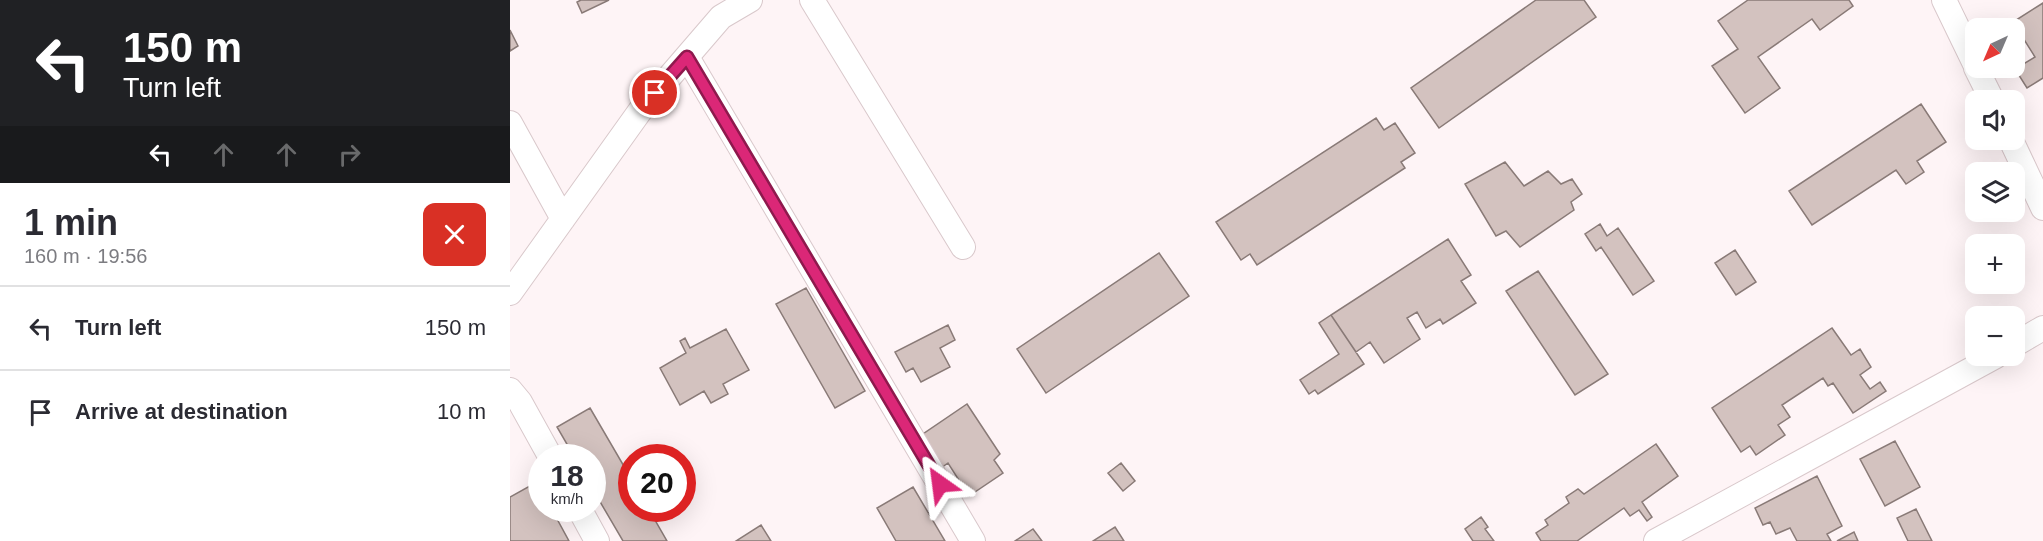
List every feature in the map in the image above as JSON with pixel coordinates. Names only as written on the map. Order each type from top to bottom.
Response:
[{"type":"street","points":[[510,293],[640,111],[687,57],[716,9],[750,0]]},
{"type":"street","points":[[812,0],[963,246]]},
{"type":"street","points":[[1944,0],[1965,44]]},
{"type":"street","points":[[687,57],[974,541]]},
{"type":"street","points":[[510,123],[563,219]]},
{"type":"street","points":[[2016,150],[2043,207]]},
{"type":"street","points":[[2025,339],[2043,328]]},
{"type":"street","points":[[1656,541],[1978,366]]},
{"type":"street","points":[[510,390],[520,402],[543,444]]},
{"type":"street","points":[[587,522],[597,541]]},
{"type":"building","points":[[609,0],[582,13],[577,2]]},
{"type":"building","points":[[1536,0],[1584,0],[1596,17],[1439,128],[1411,88]]},
{"type":"building","points":[[1748,0],[1849,0],[1853,6],[1820,30],[1812,19],[1758,57],[1780,88],[1745,113],[1712,66],[1738,49],[1718,21]]},
{"type":"building","points":[[2043,3],[2043,78],[2027,88],[2021,78],[2025,78],[2025,63],[2035,57],[2025,41],[2025,18],[2019,18]]},
{"type":"building","points":[[510,30],[518,46],[510,51]]},
{"type":"building","points":[[1921,104],[1946,142],[1917,161],[1924,172],[1906,184],[1896,170],[1812,225],[1789,191]]},
{"type":"building","points":[[1376,118],[1384,130],[1395,123],[1415,153],[1401,162],[1405,168],[1257,265],[1250,254],[1241,260],[1216,222]]},
{"type":"building","points":[[1505,162],[1524,186],[1548,171],[1561,184],[1572,179],[1582,194],[1571,202],[1574,210],[1520,247],[1506,231],[1496,236],[1465,184]]},
{"type":"building","points":[[1600,224],[1607,236],[1618,228],[1654,281],[1633,295],[1601,247],[1596,251],[1585,234]]},
{"type":"building","points":[[1448,239],[1471,275],[1461,281],[1476,303],[1443,324],[1440,319],[1426,328],[1417,312],[1407,318],[1420,339],[1384,363],[1370,342],[1356,352],[1331,315]]},
{"type":"building","points":[[1735,250],[1756,282],[1736,295],[1715,263]]},
{"type":"building","points":[[1159,253],[1189,296],[1046,393],[1017,349]]},
{"type":"building","points":[[1538,271],[1608,374],[1575,395],[1506,291]]},
{"type":"building","points":[[806,288],[865,391],[835,408],[776,304]]},
{"type":"building","points":[[1331,315],[1364,364],[1318,394],[1315,390],[1309,394],[1300,380],[1339,354],[1319,323]]},
{"type":"building","points":[[948,325],[955,340],[940,348],[950,367],[921,382],[913,368],[906,372],[895,352]]},
{"type":"building","points":[[1832,328],[1851,355],[1860,349],[1871,367],[1860,375],[1870,389],[1880,382],[1886,391],[1853,413],[1833,383],[1828,386],[1823,378],[1782,405],[1790,417],[1778,425],[1785,435],[1756,455],[1750,446],[1741,452],[1712,408]]},
{"type":"building","points":[[726,329],[749,370],[723,384],[728,394],[711,403],[704,391],[680,405],[660,368],[686,353],[680,341],[685,338],[690,348]]},
{"type":"building","points":[[967,404],[1000,454],[994,460],[1003,473],[969,496],[948,463],[941,468],[920,436]]},
{"type":"building","points":[[590,408],[618,456],[618,522],[656,522],[667,541],[623,541],[606,512],[606,444],[567,444],[557,427]]},
{"type":"building","points":[[1895,441],[1920,487],[1885,506],[1860,459]]},
{"type":"building","points":[[1656,444],[1678,476],[1642,502],[1652,517],[1647,521],[1639,510],[1630,516],[1624,508],[1577,541],[1541,541],[1536,533],[1548,525],[1545,520],[1569,503],[1566,497],[1578,489],[1584,494]]},
{"type":"building","points":[[1121,463],[1135,481],[1123,491],[1108,473]]},
{"type":"building","points":[[1817,476],[1842,526],[1827,534],[1831,541],[1797,541],[1790,528],[1776,534],[1770,522],[1763,525],[1755,508]]},
{"type":"building","points":[[528,487],[528,522],[559,522],[569,541],[510,541],[510,497]]},
{"type":"building","points":[[913,487],[945,541],[896,541],[877,508]]},
{"type":"building","points":[[1916,509],[1932,541],[1908,541],[1897,518]]},
{"type":"building","points":[[1481,517],[1488,527],[1485,529],[1494,541],[1473,541],[1465,529]]},
{"type":"building","points":[[761,525],[771,541],[736,541]]},
{"type":"building","points":[[1115,527],[1124,541],[1093,541]]},
{"type":"building","points":[[1033,529],[1042,541],[1015,541]]},
{"type":"building","points":[[1854,532],[1858,541],[1837,541]]},
{"type":"route","points":[[655,93],[687,57],[940,484]]}]
